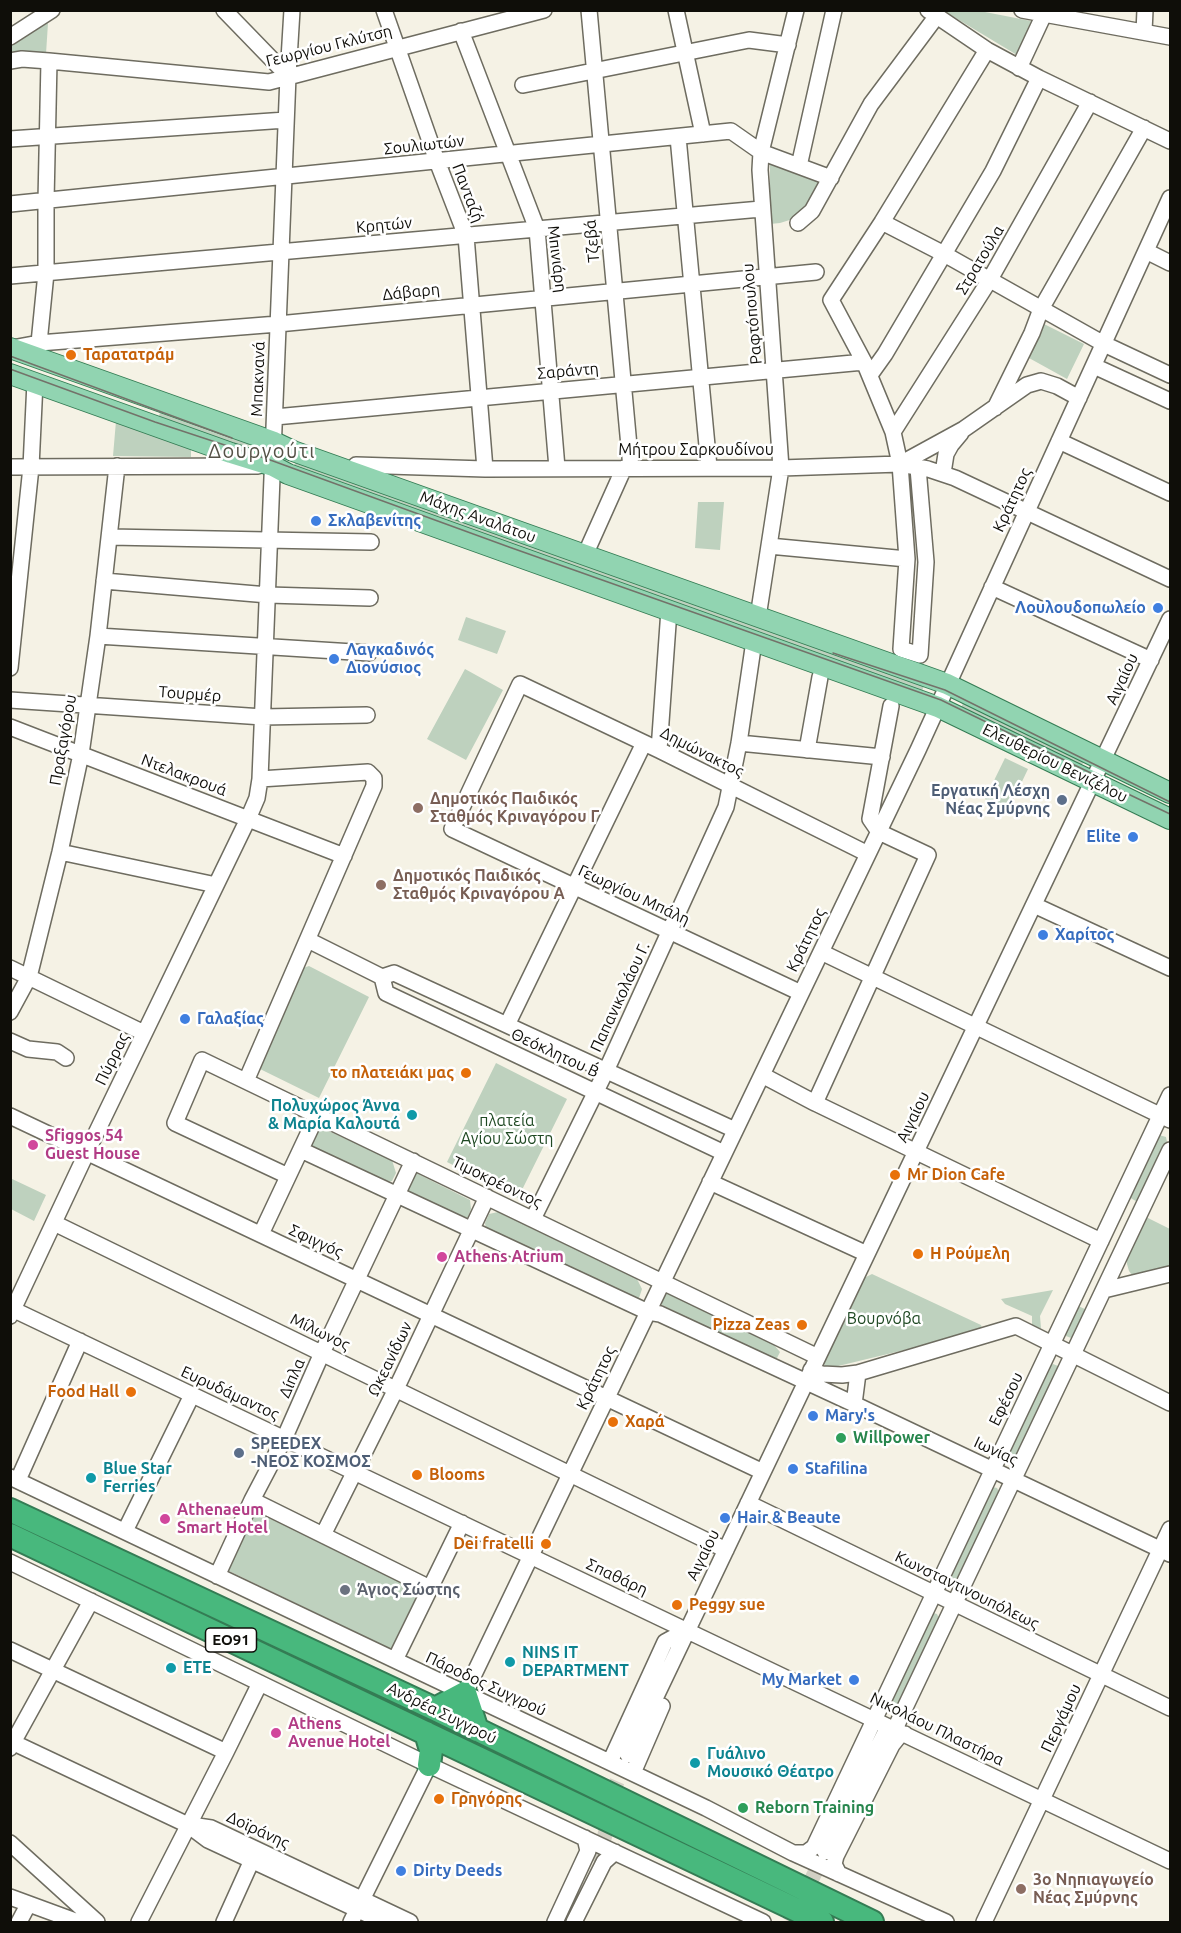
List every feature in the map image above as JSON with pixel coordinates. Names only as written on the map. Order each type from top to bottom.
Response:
[{"type":"highway","name":"Ανδρέα Συγγρού","points":[[10,1510],[435,1709],[872,1923]]},
{"type":"highway","name":"Ανδρέα Συγγρού","points":[[10,1535],[822,1923]]},
{"type":"highway","points":[[435,1709],[465,1693],[477,1730]]},
{"type":"highway","points":[[426,1733],[431,1750],[429,1764]]},
{"type":"highway","points":[[429,1764],[438,1753],[452,1746]]},
{"type":"main road","name":"Μάχης Αναλάτου","points":[[10,348],[947,684]]},
{"type":"main road","name":"Μάχης Αναλάτου","points":[[10,374],[273,466],[288,474],[938,707]]},
{"type":"main road","name":"Ελευθερίου Βενιζέλου","points":[[947,684],[1170,792]]},
{"type":"main road","name":"Ελευθερίου Βενιζέλου","points":[[938,707],[1170,819]]},
{"type":"street","points":[[10,37],[52,10]]},
{"type":"street","points":[[224,10],[288,76]]},
{"type":"street","name":"Μπακνανά","points":[[248,819],[257,798],[261,780],[292,10]]},
{"type":"street","name":"Πανταζή","points":[[384,10],[396,49],[466,236],[485,469]]},
{"type":"street","name":"Γεωργίου Γκλύτση","points":[[10,61],[22,59],[49,61],[269,82],[544,10]]},
{"type":"street","name":"Τζεβά","points":[[589,10],[624,384],[628,468]]},
{"type":"street","points":[[676,10],[703,134]]},
{"type":"street","name":"Ραφτόπουλου","points":[[758,617],[781,468],[761,209],[761,152],[796,10]]},
{"type":"street","points":[[799,166],[834,10]]},
{"type":"street","points":[[1022,10],[1170,37]]},
{"type":"street","points":[[1144,32],[1145,10]]},
{"type":"street","points":[[1019,68],[1045,13]]},
{"type":"street","points":[[798,223],[812,211],[871,104],[932,14],[1019,68],[1170,141]]},
{"type":"street","name":"Μπινιάρη","points":[[460,31],[537,229],[557,468]]},
{"type":"street","points":[[523,85],[749,40],[788,45]]},
{"type":"street","points":[[918,468],[926,547],[920,655],[901,649],[907,559],[900,464],[892,432],[867,368],[831,300],[882,222],[987,50]]},
{"type":"street","points":[[39,344],[46,273],[49,61]]},
{"type":"street","points":[[867,368],[885,354],[993,171],[1039,78]]},
{"type":"street","name":"Στρατούλα","points":[[892,432],[989,281],[1090,102]]},
{"type":"street","points":[[10,139],[286,120]]},
{"type":"street","points":[[995,408],[1032,333],[1041,309],[1144,128]]},
{"type":"street","name":"Σουλιωτών","points":[[10,204],[731,131],[761,152],[831,178]]},
{"type":"street","points":[[678,137],[709,467]]},
{"type":"street","name":"Κράτητος","points":[[465,1693],[938,707],[1170,198]]},
{"type":"street","name":"Κρητών","points":[[10,276],[761,209]]},
{"type":"street","points":[[882,222],[944,254],[1104,344],[1170,375]]},
{"type":"street","points":[[1146,251],[1170,263]]},
{"type":"street","name":"Δάβαρη","points":[[10,348],[816,272]]},
{"type":"street","points":[[1094,366],[1170,401]]},
{"type":"street","name":"Σαράντη","points":[[275,417],[774,369],[867,368]]},
{"type":"street","points":[[900,464],[963,429],[1027,385],[1041,381],[1057,386],[1079,398]]},
{"type":"street","points":[[10,668],[31,467],[35,382]]},
{"type":"street","points":[[943,473],[944,462],[951,445],[963,429]]},
{"type":"street","points":[[1059,441],[1170,493]]},
{"type":"street","name":"Μήτρου Σαρκουδίνου","points":[[356,465],[485,469],[781,468],[900,464],[943,473],[1170,579]]},
{"type":"street","name":"Πραξαγόρου","points":[[10,1012],[29,977],[60,852],[81,754],[98,636],[117,466]]},
{"type":"street","points":[[10,467],[273,466]]},
{"type":"street","points":[[585,555],[628,468]]},
{"type":"street","points":[[110,537],[371,542]]},
{"type":"street","points":[[769,546],[907,559]]},
{"type":"street","points":[[104,581],[268,595],[370,598]]},
{"type":"street","points":[[992,587],[1151,660]]},
{"type":"street","points":[[906,588],[924,590]]},
{"type":"street","points":[[659,750],[669,610]]},
{"type":"street","name":"Αιγαίου","points":[[628,1755],[1170,619]]},
{"type":"street","points":[[98,636],[369,653]]},
{"type":"street","points":[[731,787],[754,641]]},
{"type":"street","points":[[807,750],[819,677]]},
{"type":"street","name":"Δημώνακτος","points":[[452,829],[520,684],[868,854]]},
{"type":"street","name":"Τουρμέρ","points":[[10,700],[263,717],[367,715]]},
{"type":"street","points":[[816,1103],[928,855],[879,832],[870,819],[891,706]]},
{"type":"street","name":"Ντελακρουά","points":[[10,727],[344,856]]},
{"type":"street","points":[[507,1025],[644,743]]},
{"type":"street","points":[[739,743],[882,757]]},
{"type":"street","points":[[246,1081],[375,786],[374,778],[368,772],[261,780]]},
{"type":"street","name":"Παπανικολάου Γ.","points":[[533,1219],[671,932],[726,807],[731,787]]},
{"type":"street","name":"Πύρρας","points":[[12,1312],[248,819]]},
{"type":"street","name":"Γεωργίου Μπάλη","points":[[452,829],[801,993]]},
{"type":"street","points":[[60,852],[216,885]]},
{"type":"street","points":[[1034,905],[1170,968]]},
{"type":"street","name":"Θεόκλητου Β΄","points":[[308,940],[382,976],[394,973],[735,1130]]},
{"type":"street","points":[[821,952],[1166,1118]]},
{"type":"street","points":[[10,968],[144,1033]]},
{"type":"street","name":"Θεόκλητου Β΄","points":[[382,976],[386,993],[724,1153]]},
{"type":"street","points":[[10,1041],[28,1049],[57,1052],[66,1058]]},
{"type":"street","name":"Τιμοκρέοντος","points":[[288,1176],[175,1123],[202,1060],[662,1281],[812,1370]]},
{"type":"street","points":[[762,1075],[1101,1241]]},
{"type":"street","name":"Εφέσου","points":[[793,1853],[807,1853],[814,1847],[1101,1241],[1166,1118],[1170,1095]]},
{"type":"street","points":[[261,1234],[317,1115]]},
{"type":"street","name":"Σφιγγός","points":[[10,1116],[763,1472]]},
{"type":"street","points":[[301,1150],[648,1312],[660,1314],[822,1374],[858,1373],[1016,1326],[1170,1403]]},
{"type":"street","points":[[825,1852],[895,1732],[1170,1150]]},
{"type":"street","name":"Δίπλα","points":[[217,1576],[252,1500],[284,1439],[413,1161]]},
{"type":"street","points":[[710,1182],[867,1254]]},
{"type":"street","name":"Ωκεανίδων","points":[[323,1535],[396,1389],[487,1197]]},
{"type":"street","name":"Μίλωνος","points":[[54,1223],[726,1550]]},
{"type":"street","points":[[1104,1290],[1170,1274]]},
{"type":"street","name":"Ευρυδάμαντος","points":[[12,1312],[80,1341],[531,1556]]},
{"type":"street","points":[[14,1478],[80,1341]]},
{"type":"street","name":"Ιωνίας","points":[[812,1370],[854,1404],[1166,1552]]},
{"type":"street","points":[[854,1404],[858,1373]]},
{"type":"street","points":[[125,1531],[192,1395]]},
{"type":"street","name":"Πάροδος Συγγρού","points":[[14,1478],[740,1824],[793,1853],[946,1923]]},
{"type":"street","points":[[252,1500],[430,1588]]},
{"type":"street","name":"Κωνσταντινουπόλεως","points":[[748,1503],[1170,1708]]},
{"type":"street","points":[[395,1660],[462,1523]]},
{"type":"street","name":"Περγάμου","points":[[984,1923],[1102,1675],[1166,1552],[1170,1529]]},
{"type":"street","name":"Σπαθάρη","points":[[531,1556],[687,1630]]},
{"type":"street","points":[[10,1562],[763,1923]]},
{"type":"street","points":[[91,1601],[12,1744],[188,1825]]},
{"type":"street","name":"Αιγαίου","points":[[610,1762],[665,1642],[687,1630]]},
{"type":"street","name":"Αιγαίου","points":[[633,1773],[685,1658],[687,1630]]},
{"type":"street","name":"Νικολάου Πλαστήρα","points":[[687,1630],[875,1719]]},
{"type":"street","points":[[10,1650],[226,1752]]},
{"type":"street","points":[[139,1923],[260,1683]]},
{"type":"street","points":[[839,1874],[834,1864],[836,1856],[892,1744],[900,1736],[875,1719]]},
{"type":"street","name":"Νικολάου Πλαστήρα","points":[[895,1732],[1170,1861]]},
{"type":"street","points":[[357,1911],[429,1764]]},
{"type":"street","name":"Δοϊράνης","points":[[188,1825],[208,1840],[384,1923]]},
{"type":"street","name":"Δοϊράνης","points":[[188,1825],[212,1828],[357,1911],[410,1923]]},
{"type":"street","points":[[555,1923],[588,1851],[585,1838]]},
{"type":"street","points":[[10,1843],[97,1923]]},
{"type":"street","points":[[574,1923],[604,1862],[615,1852]]},
{"type":"street","points":[[224,1923],[252,1860]]},
{"type":"street","points":[[566,1923],[595,1862]]},
{"type":"street","points":[[10,1897],[78,1923]]},
{"type":"street","points":[[19,1923],[28,1905]]},
{"type":"green space","points":[[944,11],[980,11],[1031,21],[1017,55]]},
{"type":"green space","points":[[48,23],[46,54],[11,57],[10,44]]},
{"type":"green space","points":[[770,160],[823,178],[810,204],[796,218],[770,224]]},
{"type":"green space","points":[[1044,324],[1084,344],[1067,379],[1029,358]]},
{"type":"green space","points":[[161,410],[250,444],[241,453],[156,424]]},
{"type":"green space","points":[[116,421],[191,448],[191,457],[113,456]]},
{"type":"green space","points":[[297,460],[926,681],[920,696],[294,471]]},
{"type":"green space","points":[[698,502],[724,502],[720,550],[695,548]]},
{"type":"green space","points":[[466,617],[506,631],[497,654],[458,640]]},
{"type":"green space","points":[[465,669],[503,690],[466,760],[427,739]]},
{"type":"green space","points":[[965,698],[1089,760],[1075,768],[959,713]]},
{"type":"green space","points":[[1005,758],[1028,769],[1008,811],[985,799]]},
{"type":"green space","points":[[309,966],[369,997],[319,1098],[260,1069],[303,968]]},
{"type":"green space","name":"πλατεία Αγίου Σώστη","points":[[496,1063],[567,1099],[518,1198],[447,1162]]},
{"type":"green space","points":[[324,1129],[392,1160],[396,1173],[392,1181],[383,1183],[319,1153],[311,1145],[314,1132]]},
{"type":"green space","points":[[1159,1135],[1166,1137],[1167,1142],[1139,1203],[1129,1197]]},
{"type":"green space","points":[[416,1173],[470,1200],[471,1209],[468,1217],[460,1219],[407,1193],[408,1176]]},
{"type":"green space","points":[[10,1178],[46,1195],[34,1221],[11,1209]]},
{"type":"green space","points":[[498,1212],[637,1279],[642,1289],[639,1298],[629,1300],[486,1231],[485,1223],[489,1214]]},
{"type":"green space","points":[[1146,1217],[1170,1229],[1170,1266],[1137,1276],[1132,1275],[1129,1271],[1127,1257]]},
{"type":"green space","name":"Βουρνόβα","points":[[872,1274],[981,1325],[983,1331],[834,1367],[825,1366],[822,1359],[864,1278]]},
{"type":"green space","points":[[1053,1290],[1040,1316],[1041,1328],[1032,1327],[1032,1316],[1005,1304],[1001,1299]]},
{"type":"green space","points":[[670,1293],[774,1345],[780,1352],[777,1358],[771,1359],[662,1305],[660,1300],[663,1295]]},
{"type":"green space","points":[[1076,1305],[1087,1310],[1075,1336],[1071,1338],[1064,1332]]},
{"type":"green space","points":[[1053,1364],[1058,1366],[1059,1371],[1016,1458],[1013,1459],[1008,1453],[1049,1367]]},
{"type":"green space","points":[[993,1487],[999,1492],[957,1581],[954,1582],[948,1577]]},
{"type":"green space","points":[[257,1507],[421,1587],[391,1649],[227,1570]]},
{"type":"green space","points":[[933,1613],[939,1618],[894,1708],[889,1705],[930,1615]]},
{"type":"tunnel","points":[[595,1862],[604,1839],[616,1784],[627,1758]]},
{"type":"tunnel","points":[[790,1922],[825,1853]]},
{"type":"tram line","points":[[10,356],[232,438]]},
{"type":"tram line","points":[[10,369],[941,700],[1170,814]]},
{"type":"tram line","points":[[833,653],[945,690],[1170,802]]},
{"type":"place","name":"Ταρατατράμ","points":[[71,355]]},
{"type":"place","name":"Σκλαβενίτης","points":[[316,521]]},
{"type":"place","name":"Λουλουδοπωλείο","points":[[1158,608]]},
{"type":"place","name":"Λαγκαδινός Διονύσιος","points":[[334,659]]},
{"type":"place","name":"Εργατική Λέσχη Νέας Σμύρνης","points":[[1062,800]]},
{"type":"place","name":"Δημοτικός Παιδικός Σταθμός Κριναγόρου Γ","points":[[418,808]]},
{"type":"place","name":"Elite","points":[[1133,837]]},
{"type":"place","name":"Δημοτικός Παιδικός Σταθμός Κριναγόρου Α","points":[[381,885]]},
{"type":"place","name":"Χαρίτος","points":[[1043,935]]},
{"type":"place","name":"Γαλαξίας","points":[[185,1019]]},
{"type":"place","name":"το πλατειάκι μας","points":[[466,1073]]},
{"type":"place","name":"Πολυχώρος Άννα & Μαρία Καλουτά","points":[[412,1115]]},
{"type":"place","name":"Sfiggos 54 Guest House","points":[[33,1145]]},
{"type":"place","name":"Mr Dion Cafe","points":[[895,1175]]},
{"type":"place","name":"Η Ρούμελη","points":[[918,1254]]},
{"type":"place","name":"Athens Atrium","points":[[442,1257]]},
{"type":"place","name":"Pizza Zeas","points":[[802,1325]]},
{"type":"place","name":"Food Hall","points":[[131,1392]]},
{"type":"place","name":"Mary's","points":[[813,1416]]},
{"type":"place","name":"Χαρά","points":[[613,1422]]},
{"type":"place","name":"Willpower","points":[[841,1438]]},
{"type":"place","name":"SPEEDEX -ΝΕΟΣ ΚΟΣΜΟΣ","points":[[239,1453]]},
{"type":"place","name":"Stafilina","points":[[793,1469]]},
{"type":"place","name":"Blooms","points":[[417,1475]]},
{"type":"place","name":"Blue Star Ferries","points":[[91,1478]]},
{"type":"place","name":"Hair & Beaute","points":[[725,1518]]},
{"type":"place","name":"Athenaeum Smart Hotel","points":[[165,1519]]},
{"type":"place","name":"Dei fratelli","points":[[546,1544]]},
{"type":"place","name":"Άγιος Σώστης","points":[[345,1590]]},
{"type":"place","name":"Peggy sue","points":[[677,1605]]},
{"type":"place","name":"NINS IT DEPARTMENT","points":[[510,1662]]},
{"type":"place","name":"ETE","points":[[171,1668]]},
{"type":"place","name":"My Market","points":[[854,1680]]},
{"type":"place","name":"Athens Avenue Hotel","points":[[276,1733]]},
{"type":"place","name":"Γυάλινο Μουσικό Θέατρο","points":[[695,1763]]},
{"type":"place","name":"Γρηγόρης","points":[[439,1799]]},
{"type":"place","name":"Reborn Training","points":[[743,1808]]},
{"type":"place","name":"Dirty Deeds","points":[[401,1871]]},
{"type":"place","name":"3ο Νηπιαγωγείο Νέας Σμύρνης","points":[[1021,1889]]},
{"type":"district","name":"Δουργούτι","points":[[262,451]]}]
